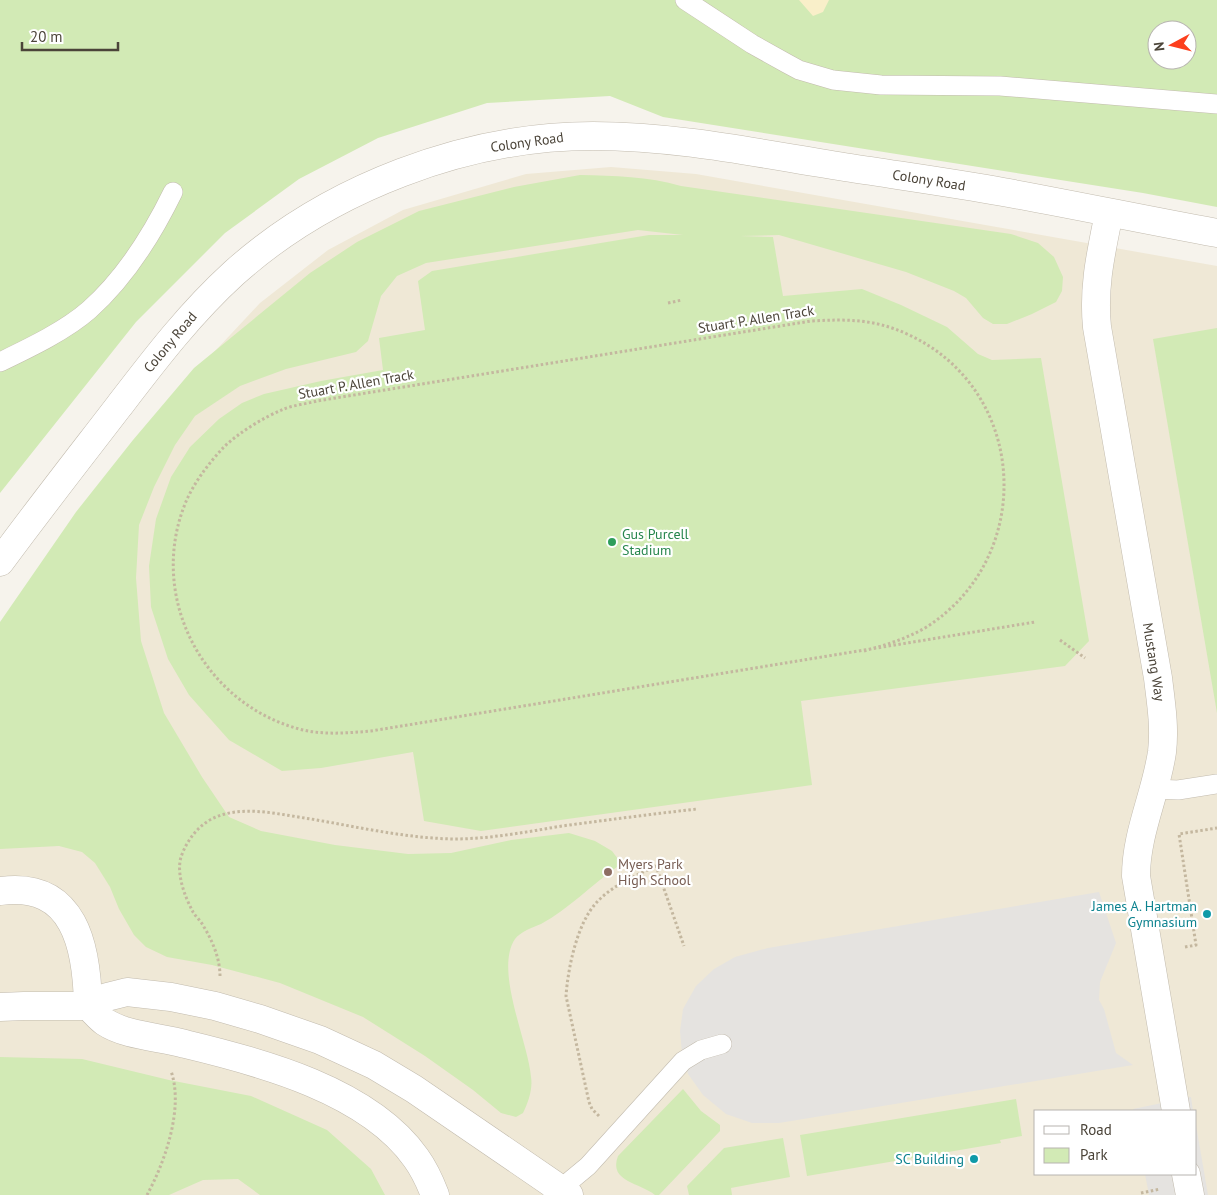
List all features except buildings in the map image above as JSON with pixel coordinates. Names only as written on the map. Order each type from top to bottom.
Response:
[{"type":"street","name":"Colony Road","points":[[0,562],[180,328],[234,273],[291,230],[348,196],[381,181],[433,162],[487,148],[539,138],[592,136],[658,139],[1002,192],[1217,233]]},
{"type":"street","name":"Mustang Way","points":[[1109,213],[1097,274],[1095,309],[1158,678],[1163,719],[1162,753],[1138,850],[1136,876],[1176,1110]]},
{"type":"street","points":[[0,891],[16,889],[33,891],[49,897],[64,909],[73,925],[80,946],[85,968],[88,1006],[105,1022],[123,1030],[164,1038],[267,1066],[316,1085],[354,1104],[380,1121],[416,1157],[435,1195]]},
{"type":"street","points":[[0,1008],[88,1006],[107,997],[127,992],[171,997],[215,1006],[260,1019],[320,1040],[374,1065],[414,1089],[560,1193]]},
{"type":"street","points":[[1186,1175],[1190,1195]]},
{"type":"lane","points":[[685,0],[779,60],[799,70],[833,80],[881,85],[1000,86],[1217,104]]},
{"type":"lane","points":[[0,362],[54,334],[88,311],[110,289],[132,262],[162,215],[173,192]]},
{"type":"lane","points":[[1152,789],[1178,790],[1217,784]]},
{"type":"lane","points":[[560,1193],[588,1166],[683,1061],[701,1050],[722,1044]]},
{"type":"path","points":[[668,303],[682,300]]},
{"type":"path","name":"Stuart P. Allen Track","points":[[864,651],[895,642],[924,628],[950,608],[972,584],[989,555],[1000,523],[1004,489],[1002,455],[994,425],[979,396],[958,370],[934,349],[908,334],[877,323],[845,319],[811,321],[317,401],[284,409],[253,425],[224,447],[201,474],[185,504],[176,536],[173,569],[177,601],[187,632],[203,662],[224,687],[251,708],[276,721],[304,730],[337,734],[371,731],[864,651],[1035,622]]},
{"type":"path","points":[[1060,640],[1085,658]]},
{"type":"path","points":[[220,978],[219,960],[213,943],[204,925],[193,912],[183,889],[180,870],[181,859],[191,837],[206,822],[223,814],[243,811],[283,815],[402,835],[453,839],[504,835],[616,818],[697,809]]},
{"type":"path","points":[[1185,947],[1196,945],[1179,834],[1217,828]]},
{"type":"path","points":[[599,1116],[592,1109],[589,1102],[566,996],[567,979],[574,951],[589,912],[596,903],[625,880],[656,866],[684,946]]},
{"type":"path","points":[[147,1195],[162,1162],[169,1140],[176,1090],[168,1066]]},
{"type":"shaded area","name":"Myers Park High School","points":[[611,167],[696,174],[1217,266],[1217,1195],[0,1195],[0,633],[202,365],[260,303],[328,250],[403,210],[526,174]]},
{"type":"shaded area","points":[[1099,892],[1116,943],[1100,982],[1099,1000],[1104,1009],[1116,1053],[1133,1065],[779,1123],[752,1123],[726,1114],[703,1095],[688,1074],[682,1053],[680,1031],[683,1009],[696,986],[714,969],[735,957],[768,948]]},
{"type":"shaded area","points":[[1191,1097],[1193,1110],[1134,1110]]},
{"type":"shaded area","points":[[1197,1131],[1208,1195],[1149,1195],[1145,1175],[1197,1175]]},
{"type":"green space","points":[[0,0],[1217,0],[1217,207],[1143,193],[663,117],[610,96],[487,103],[378,138],[299,179],[225,233],[136,322],[0,493]]},
{"type":"green space","name":"Gus Purcell Stadium","points":[[580,175],[644,178],[681,186],[1011,234],[1038,243],[1054,257],[1063,277],[1062,291],[1056,302],[1007,324],[993,324],[983,318],[966,298],[954,291],[906,272],[779,235],[740,236],[773,237],[783,296],[862,289],[947,327],[978,354],[992,360],[1041,358],[1089,641],[1065,666],[801,701],[812,785],[481,831],[424,821],[413,752],[321,768],[282,771],[229,740],[189,695],[168,659],[151,607],[149,566],[156,519],[171,477],[190,447],[219,419],[242,403],[264,394],[383,370],[379,338],[425,330],[418,281],[432,271],[649,235],[683,235],[638,230],[426,263],[397,276],[381,296],[368,341],[356,352],[286,369],[240,386],[195,416],[175,445],[154,487],[139,525],[136,578],[141,641],[164,713],[202,777],[229,817],[261,831],[335,845],[408,854],[451,853],[511,840],[569,833],[595,841],[612,851],[618,859],[617,867],[570,904],[551,918],[520,934],[515,939],[510,952],[508,969],[510,987],[529,1062],[531,1082],[530,1096],[525,1109],[523,1113],[516,1117],[501,1113],[473,1090],[425,1056],[363,1017],[280,983],[212,965],[167,957],[146,947],[134,935],[119,909],[110,887],[95,863],[82,852],[59,846],[0,849],[0,622],[76,512],[133,440],[194,368],[310,273],[357,242],[419,211],[514,187]]},
{"type":"green space","points":[[1217,328],[1217,713],[1153,339]]},
{"type":"green space","points":[[0,1057],[82,1059],[169,1080],[251,1096],[327,1130],[371,1169],[385,1195],[260,1195],[238,1179],[203,1180],[169,1195],[0,1195]]},
{"type":"green space","points":[[683,1089],[701,1111],[720,1125],[720,1131],[659,1195],[655,1195],[622,1177],[616,1165],[618,1156]]},
{"type":"green space","points":[[1016,1099],[1022,1136],[1000,1140],[1001,1143],[807,1176],[800,1135]]},
{"type":"green space","points":[[783,1138],[790,1177],[731,1188],[732,1195],[689,1195],[687,1186],[724,1148]]},
{"type":"sand","points":[[799,0],[829,0],[823,12],[813,16]]},
{"type":"place","name":"Gus Purcell Stadium","points":[[612,542]]},
{"type":"place","name":"Myers Park High School","points":[[608,872]]},
{"type":"place","name":"James A. Hartman Gymnasium","points":[[1207,914]]},
{"type":"place","name":"SC Building","points":[[974,1159]]}]
